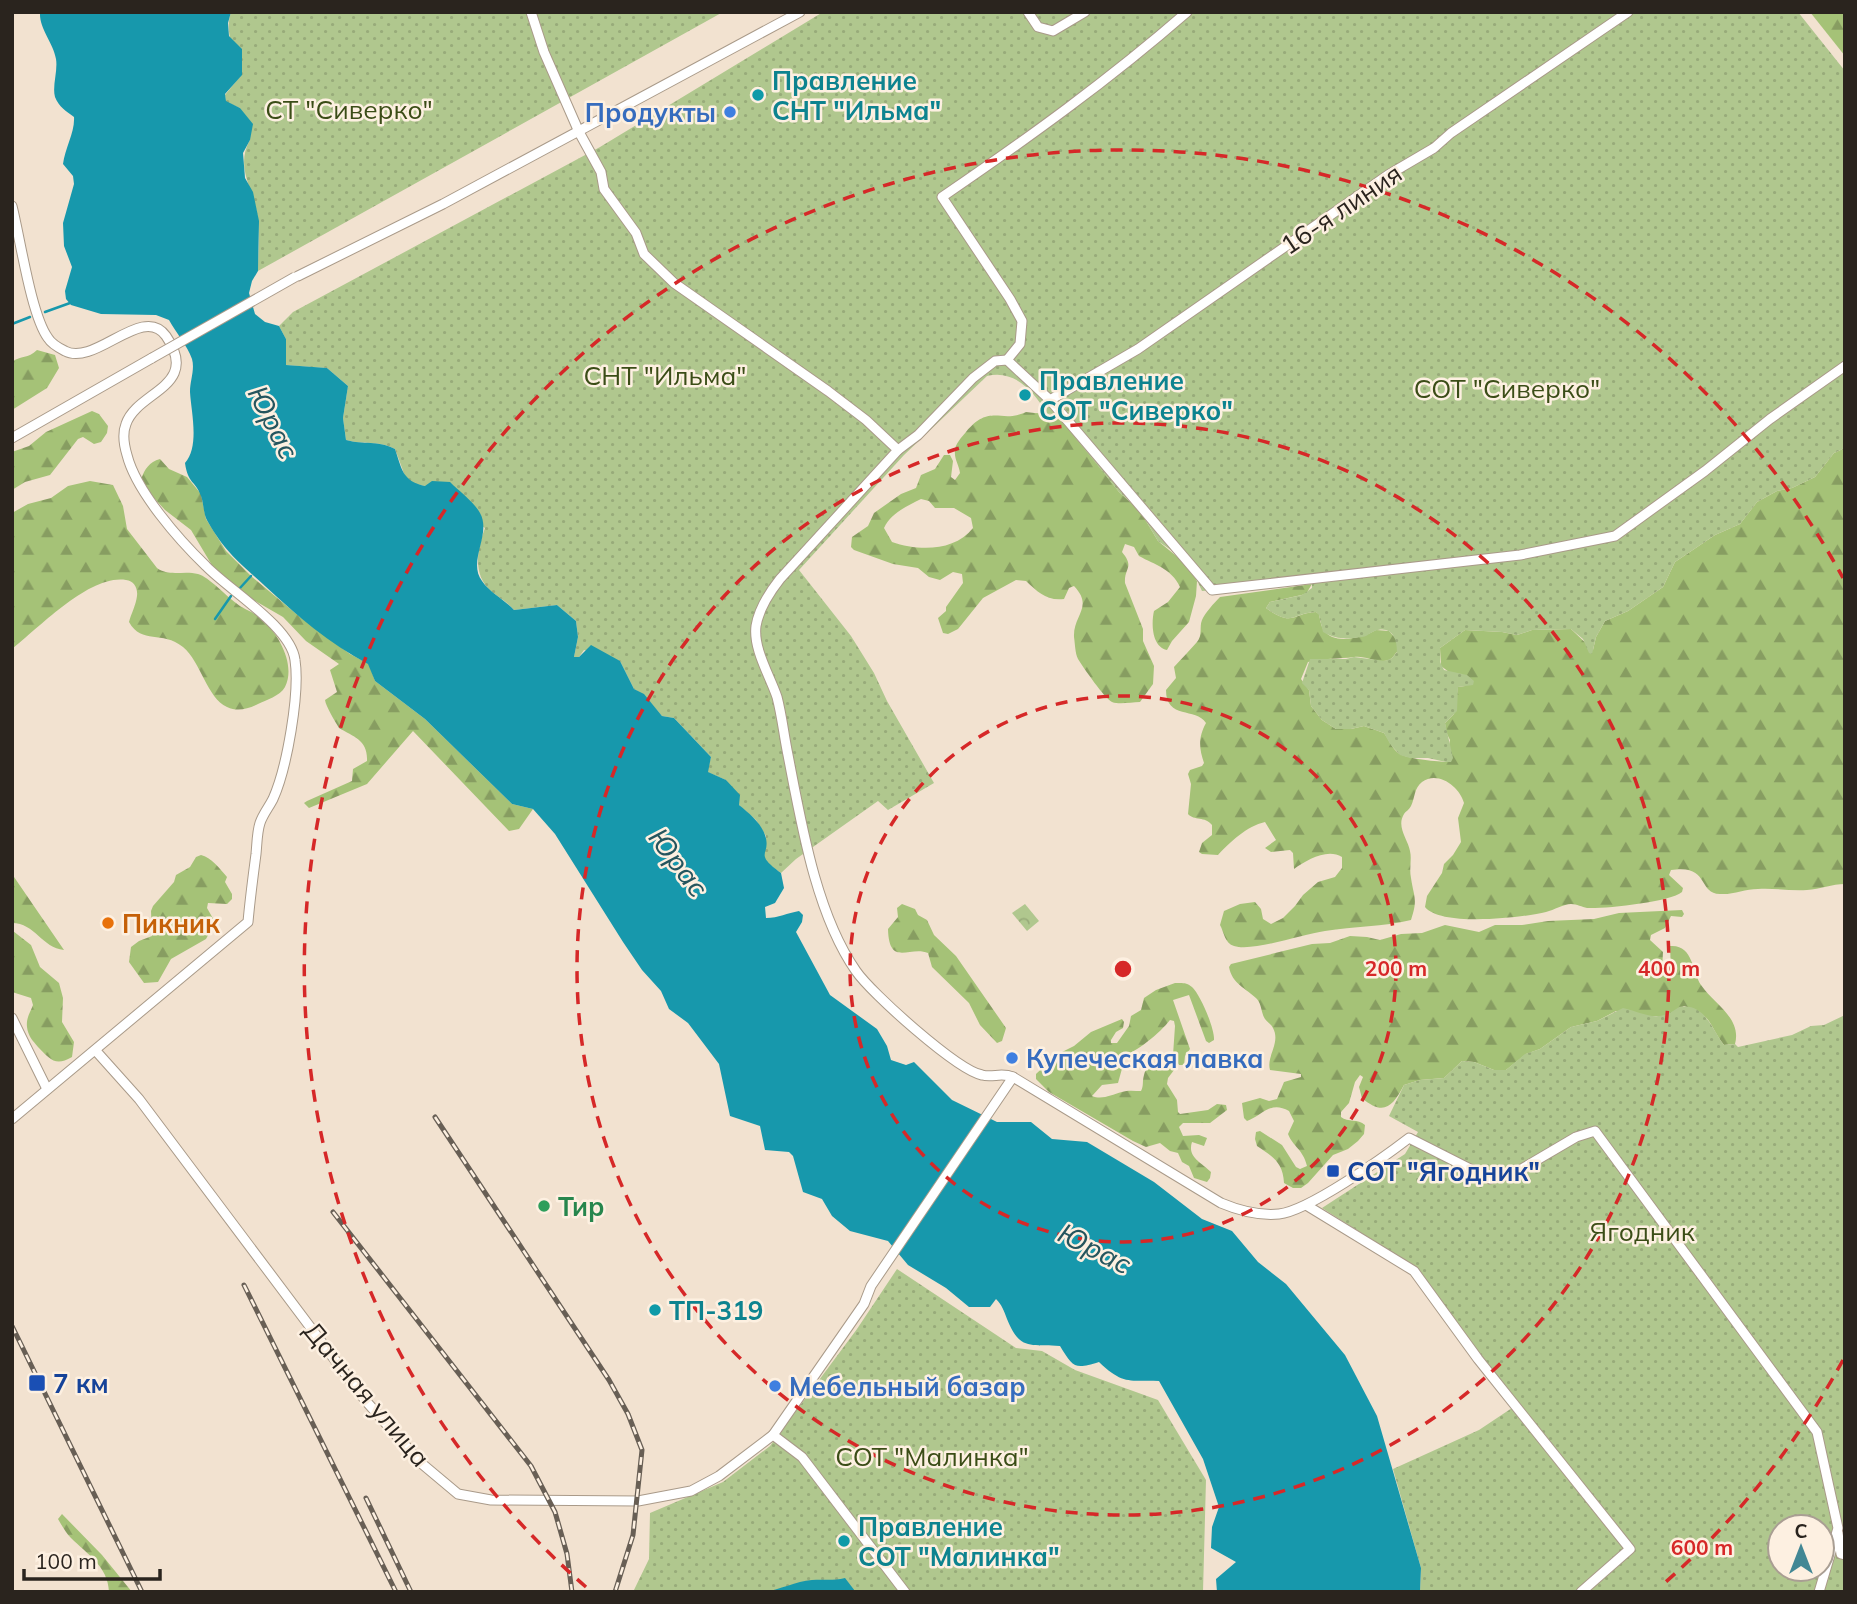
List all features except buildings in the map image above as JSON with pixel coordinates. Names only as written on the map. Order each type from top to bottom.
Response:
[{"type":"street","points":[[531,12],[544,52],[579,132],[601,172],[604,189],[636,233],[644,254],[674,283],[818,383],[866,420],[898,450]]},
{"type":"street","points":[[12,438],[297,277],[443,204],[800,12]]},
{"type":"street","points":[[1028,12],[1038,27],[1053,31],[1085,12]]},
{"type":"street","points":[[1187,12],[1129,63],[1069,109],[942,197],[1022,321],[1020,344],[1007,360],[995,361],[973,378],[918,435],[898,450],[780,579],[766,598],[756,626],[757,640],[777,699],[812,863],[840,945],[857,973],[955,1063],[982,1076],[1005,1073],[1013,1077],[1221,1203],[1243,1212],[1281,1214],[1306,1205],[1409,1138],[1490,1179],[1513,1174],[1576,1137],[1595,1131],[1818,1432],[1841,1554],[1845,1555]]},
{"type":"street","name":"16-я линия","points":[[1050,400],[1138,349],[1388,175],[1434,148],[1451,133],[1628,12]]},
{"type":"street","points":[[12,206],[38,318],[49,339],[66,352],[82,354],[137,328],[152,328],[164,333],[175,352],[174,373],[165,387],[126,421],[123,434],[127,457],[137,484],[205,566],[289,641],[295,656],[296,673],[288,751],[273,799],[260,823],[247,922],[12,1119]]},
{"type":"street","points":[[1007,360],[1050,400],[1212,590],[1520,555],[1615,536],[1845,366]]},
{"type":"street","points":[[12,1018],[47,1089]]},
{"type":"street","name":"Дачная улица","points":[[96,1051],[139,1099],[365,1400],[421,1463],[458,1494],[491,1500],[638,1501],[691,1491],[719,1476],[773,1434],[864,1304],[871,1286],[1013,1077]]},
{"type":"street","points":[[1306,1205],[1413,1271],[1478,1359],[1630,1549],[1581,1592]]},
{"type":"street","points":[[773,1434],[802,1458],[905,1592]]},
{"type":"street","points":[[1819,1592],[1838,1528]]},
{"type":"green space","name":"СТ \"Сиверко\"","points":[[231,12],[723,12],[258,271],[258,220],[244,160],[250,140],[240,108],[226,102],[225,95],[242,74],[230,36]]},
{"type":"green space","points":[[823,12],[1798,12],[1845,71],[1845,448],[1834,453],[1815,477],[1792,488],[1777,491],[1757,502],[1740,524],[1715,535],[1675,562],[1663,587],[1628,611],[1605,621],[1596,637],[1592,654],[1583,639],[1571,629],[1532,630],[1517,635],[1465,630],[1440,648],[1440,662],[1444,670],[1467,675],[1474,681],[1473,685],[1458,687],[1457,711],[1445,723],[1453,758],[1451,762],[1446,762],[1400,755],[1384,733],[1364,726],[1336,729],[1322,720],[1311,706],[1309,690],[1302,683],[1310,659],[1354,657],[1385,661],[1397,652],[1391,632],[1378,630],[1362,637],[1338,638],[1323,632],[1316,612],[1287,618],[1266,608],[1270,602],[1302,595],[1312,588],[1312,584],[1202,591],[1193,572],[1158,541],[1140,511],[1119,492],[1060,417],[1047,414],[1036,397],[1014,379],[987,376],[904,455],[799,570],[851,636],[934,783],[888,810],[878,801],[796,859],[781,873],[768,864],[764,857],[766,836],[756,820],[739,805],[726,780],[707,772],[711,757],[674,718],[662,716],[644,695],[634,689],[620,661],[584,650],[579,657],[574,657],[578,637],[576,621],[557,605],[514,610],[492,592],[481,578],[478,553],[485,528],[425,486],[412,483],[405,476],[395,449],[383,444],[346,440],[343,418],[348,386],[327,368],[285,365],[286,339],[279,326],[293,312],[600,147]]},
{"type":"green space","points":[[1810,12],[1845,12],[1845,56]]},
{"type":"green space","points":[[37,350],[55,355],[59,368],[47,388],[12,410],[12,362]]},
{"type":"green space","points":[[92,411],[99,414],[108,426],[101,442],[94,444],[83,437],[78,439],[50,475],[25,482],[12,490],[12,452],[29,446],[46,432]]},
{"type":"green space","points":[[1026,412],[1060,417],[1119,492],[1140,511],[1158,541],[1186,564],[1197,581],[1189,622],[1167,650],[1162,648],[1154,634],[1154,611],[1168,602],[1180,587],[1167,571],[1139,556],[1134,547],[1125,544],[1122,552],[1128,565],[1125,583],[1143,629],[1143,641],[1154,666],[1153,684],[1140,702],[1122,703],[1109,700],[1078,659],[1074,637],[1083,606],[1080,593],[1074,586],[1069,588],[1064,599],[1052,599],[1026,581],[1016,580],[983,598],[958,629],[948,634],[943,633],[938,618],[946,611],[963,583],[962,574],[953,572],[940,580],[929,577],[918,568],[893,564],[851,547],[852,537],[868,526],[874,513],[901,494],[916,488],[921,475],[935,469],[944,455],[950,455],[953,461],[951,477],[955,480],[960,473],[955,457],[956,446],[974,423],[989,416]],"holes":[[[921,499],[929,501],[935,508],[954,508],[971,518],[973,528],[956,542],[935,547],[913,547],[892,542],[884,528],[891,518]]]},
{"type":"green space","points":[[1845,448],[1845,884],[1807,890],[1758,889],[1720,894],[1708,889],[1698,875],[1683,869],[1671,870],[1669,875],[1683,888],[1682,892],[1651,902],[1595,908],[1568,904],[1519,917],[1447,917],[1425,907],[1427,896],[1442,873],[1444,864],[1461,842],[1458,818],[1464,803],[1453,786],[1435,778],[1419,784],[1401,824],[1411,854],[1410,875],[1415,899],[1411,920],[1325,931],[1253,947],[1234,946],[1229,943],[1220,925],[1224,911],[1240,904],[1255,902],[1261,909],[1263,919],[1271,924],[1283,918],[1318,882],[1335,877],[1342,868],[1342,857],[1324,854],[1294,869],[1293,853],[1290,850],[1271,852],[1265,848],[1276,840],[1265,822],[1245,831],[1218,855],[1199,852],[1202,843],[1212,835],[1212,825],[1188,814],[1191,784],[1188,774],[1190,770],[1204,763],[1200,743],[1206,723],[1196,715],[1171,706],[1166,690],[1176,678],[1174,667],[1199,639],[1202,620],[1220,597],[1312,584],[1306,594],[1270,602],[1266,608],[1287,618],[1316,612],[1323,629],[1335,638],[1349,639],[1376,630],[1389,631],[1397,640],[1397,652],[1389,660],[1358,657],[1308,662],[1301,679],[1309,690],[1311,706],[1322,720],[1336,729],[1364,726],[1384,733],[1395,750],[1401,754],[1446,762],[1450,740],[1445,723],[1454,714],[1458,687],[1465,686],[1458,675],[1441,666],[1440,648],[1465,630],[1517,635],[1532,630],[1571,629],[1593,650],[1596,637],[1605,621],[1628,611],[1663,587],[1675,562],[1715,535],[1740,524],[1757,502],[1777,491],[1792,488],[1815,477],[1834,453]]},
{"type":"green space","points":[[160,459],[169,469],[187,477],[201,494],[206,519],[226,551],[251,576],[300,617],[350,654],[369,664],[375,681],[425,719],[512,804],[533,809],[519,829],[509,831],[413,731],[367,784],[309,808],[304,803],[352,781],[353,769],[367,761],[363,744],[339,728],[325,700],[337,692],[330,670],[339,664],[306,641],[283,617],[245,595],[213,567],[191,530],[165,510],[144,487],[141,479],[144,472],[150,464]]},
{"type":"green space","points":[[90,481],[113,485],[123,506],[127,529],[157,568],[166,572],[202,576],[269,626],[280,642],[287,660],[288,678],[280,693],[243,709],[231,709],[220,702],[209,688],[195,661],[183,647],[168,639],[146,636],[134,629],[129,622],[137,590],[133,583],[126,580],[112,580],[81,593],[12,649],[12,513],[28,504],[51,498],[68,486]]},
{"type":"green space","points":[[201,855],[212,861],[227,877],[225,882],[232,899],[227,904],[208,903],[207,908],[215,922],[206,939],[171,959],[158,982],[144,983],[129,962],[131,947],[152,936],[153,906],[174,882],[176,875],[190,867],[196,857]]},
{"type":"green space","points":[[12,874],[64,950],[50,945],[27,927],[12,923]]},
{"type":"green space","points":[[902,904],[915,909],[918,915],[927,920],[934,935],[956,956],[1006,1028],[1002,1041],[997,1043],[980,1025],[969,1003],[932,967],[928,953],[902,953],[892,948],[888,929],[898,917],[897,908]]},
{"type":"green space","points":[[1025,904],[1039,921],[1027,931],[1012,913]]},
{"type":"green space","points":[[1682,910],[1682,917],[1671,916],[1665,928],[1651,935],[1650,940],[1663,952],[1662,970],[1671,969],[1670,946],[1683,949],[1688,954],[1701,985],[1731,1019],[1736,1035],[1735,1044],[1724,1045],[1701,1013],[1684,1006],[1665,1016],[1616,1011],[1597,1021],[1571,1027],[1540,1049],[1526,1054],[1506,1070],[1494,1070],[1474,1062],[1462,1061],[1444,1078],[1420,1080],[1404,1085],[1396,1099],[1382,1108],[1362,1098],[1359,1087],[1363,1077],[1360,1075],[1341,1117],[1365,1125],[1364,1134],[1348,1149],[1333,1155],[1301,1188],[1293,1188],[1284,1183],[1279,1165],[1257,1146],[1256,1132],[1260,1131],[1282,1145],[1296,1167],[1300,1169],[1307,1166],[1288,1134],[1294,1121],[1289,1111],[1277,1107],[1247,1121],[1244,1118],[1242,1103],[1260,1098],[1269,1101],[1277,1099],[1284,1082],[1301,1077],[1301,1074],[1270,1070],[1275,1044],[1273,1028],[1265,1019],[1257,999],[1233,978],[1229,967],[1231,964],[1312,944],[1330,943],[1350,936],[1380,940],[1401,934],[1422,933],[1445,925],[1479,932],[1495,925],[1522,925],[1594,919],[1619,913]]},
{"type":"green space","points":[[12,926],[13,931],[31,945],[40,967],[59,983],[63,998],[62,1022],[74,1042],[72,1057],[66,1060],[57,1061],[50,1058],[28,1033],[27,1021],[33,1005],[31,998],[12,992]]},
{"type":"green space","points":[[1175,983],[1188,984],[1195,991],[1210,1020],[1214,1040],[1209,1043],[1206,1041],[1189,995],[1173,1000],[1190,1049],[1185,1056],[1184,1065],[1179,1065],[1173,1055],[1175,1026],[1174,1021],[1170,1020],[1147,1042],[1121,1056],[1123,1065],[1118,1083],[1102,1085],[1092,1096],[1103,1097],[1126,1091],[1141,1091],[1146,1071],[1157,1066],[1174,1070],[1167,1084],[1177,1100],[1180,1114],[1208,1110],[1217,1104],[1226,1105],[1227,1110],[1210,1123],[1183,1123],[1179,1127],[1183,1136],[1199,1135],[1207,1138],[1204,1146],[1192,1142],[1191,1152],[1211,1172],[1207,1182],[1194,1178],[1189,1166],[1182,1162],[1178,1153],[1170,1151],[1160,1143],[1146,1147],[1133,1141],[1049,1092],[1036,1079],[1036,1074],[1056,1055],[1074,1046],[1091,1032],[1122,1019],[1123,1028],[1116,1032],[1111,1040],[1111,1043],[1117,1043],[1129,1026],[1131,1016],[1141,1010],[1144,998]]},
{"type":"green space","name":"Ягодник","points":[[1679,1007],[1695,1009],[1706,1018],[1724,1045],[1735,1044],[1738,1047],[1792,1035],[1845,1015],[1845,1592],[1420,1592],[1421,1568],[1393,1469],[1479,1430],[1518,1404],[1416,1268],[1322,1208],[1405,1154],[1418,1132],[1389,1116],[1404,1085],[1420,1080],[1444,1078],[1462,1061],[1474,1062],[1494,1070],[1506,1070],[1525,1054],[1540,1049],[1571,1027],[1597,1021],[1623,1008],[1651,1016],[1664,1015]]},
{"type":"green space","name":"СОТ \"Малинка\"","points":[[897,1269],[1016,1348],[1042,1351],[1075,1370],[1158,1400],[1206,1480],[1203,1592],[633,1592],[649,1559],[650,1513],[723,1482],[770,1446],[857,1329]]},
{"type":"green space","points":[[62,1514],[102,1555],[132,1592],[109,1592],[101,1568],[69,1536],[61,1524],[58,1519]]},
{"type":"water","name":"Юрас","points":[[40,12],[231,12],[229,36],[242,49],[242,75],[225,94],[226,101],[240,108],[253,124],[250,140],[243,153],[245,178],[253,192],[259,221],[258,271],[249,293],[255,314],[265,322],[279,326],[286,339],[286,365],[327,368],[348,386],[343,418],[346,440],[383,444],[395,449],[404,473],[412,481],[425,486],[432,481],[450,482],[474,505],[483,521],[478,573],[489,589],[514,610],[557,605],[576,621],[578,637],[574,657],[579,657],[591,645],[620,661],[634,689],[644,694],[662,716],[674,718],[711,757],[708,772],[726,780],[740,795],[739,805],[758,822],[765,835],[767,861],[781,873],[784,888],[775,903],[765,907],[766,918],[799,911],[803,915],[796,932],[830,995],[877,1029],[887,1046],[891,1060],[906,1065],[914,1062],[952,1100],[997,1122],[1031,1122],[1052,1139],[1087,1142],[1154,1182],[1202,1219],[1232,1231],[1258,1262],[1286,1284],[1345,1355],[1377,1416],[1421,1568],[1420,1592],[1217,1592],[1216,1579],[1236,1562],[1211,1548],[1212,1527],[1219,1507],[1203,1459],[1159,1381],[1127,1380],[1114,1375],[1099,1362],[1084,1366],[1075,1365],[1060,1346],[1027,1344],[1012,1329],[996,1299],[990,1307],[969,1307],[946,1288],[908,1265],[888,1241],[850,1231],[832,1216],[822,1199],[803,1192],[793,1156],[789,1152],[765,1150],[760,1126],[730,1116],[719,1064],[688,1023],[669,1009],[661,991],[642,970],[623,942],[555,834],[533,809],[512,804],[425,719],[375,681],[368,664],[301,618],[227,549],[206,519],[201,496],[186,470],[185,463],[190,456],[193,438],[190,392],[193,363],[169,320],[156,315],[101,314],[71,305],[66,299],[65,291],[72,267],[64,246],[63,223],[74,184],[73,176],[63,164],[74,117],[55,97],[56,59]]},
{"type":"water","points":[[845,1578],[855,1591],[763,1592],[806,1581]]},
{"type":"waterway","points":[[45,312],[70,303]]},
{"type":"waterway","points":[[12,324],[30,317]]},
{"type":"waterway","points":[[240,588],[251,576]]},
{"type":"waterway","points":[[215,619],[231,596]]},
{"type":"railway","points":[[435,1117],[609,1380],[628,1414],[642,1450],[633,1535],[615,1592]]},
{"type":"railway","points":[[333,1212],[531,1466],[555,1512],[567,1554],[572,1592]]},
{"type":"railway","points":[[244,1285],[396,1592]]},
{"type":"railway","points":[[12,1326],[142,1592]]},
{"type":"railway","points":[[366,1498],[411,1592]]},
{"type":"place","name":"Правление СНТ \"Ильма\"","points":[[758,95]]},
{"type":"place","name":"Продукты","points":[[730,112]]},
{"type":"place","name":"Правление СОТ \"Сиверко\"","points":[[1025,395]]},
{"type":"place","name":"Пикник","points":[[108,923]]},
{"type":"place","name":"Купеческая лавка","points":[[1012,1058]]},
{"type":"place","name":"СОТ \"Ягодник\"","points":[[1333,1171]]},
{"type":"place","name":"Тир","points":[[544,1206]]},
{"type":"place","name":"ТП-319","points":[[655,1310]]},
{"type":"place","name":"7 км","points":[[37,1383]]},
{"type":"place","name":"Мебельный базар","points":[[775,1386]]},
{"type":"place","name":"Правление СОТ \"Малинка\"","points":[[844,1541]]},
{"type":"park label","name":"СНТ \"Ильма\"","points":[[665,375]]},
{"type":"park label","name":"СОТ \"Сиверко\"","points":[[1507,388]]}]
